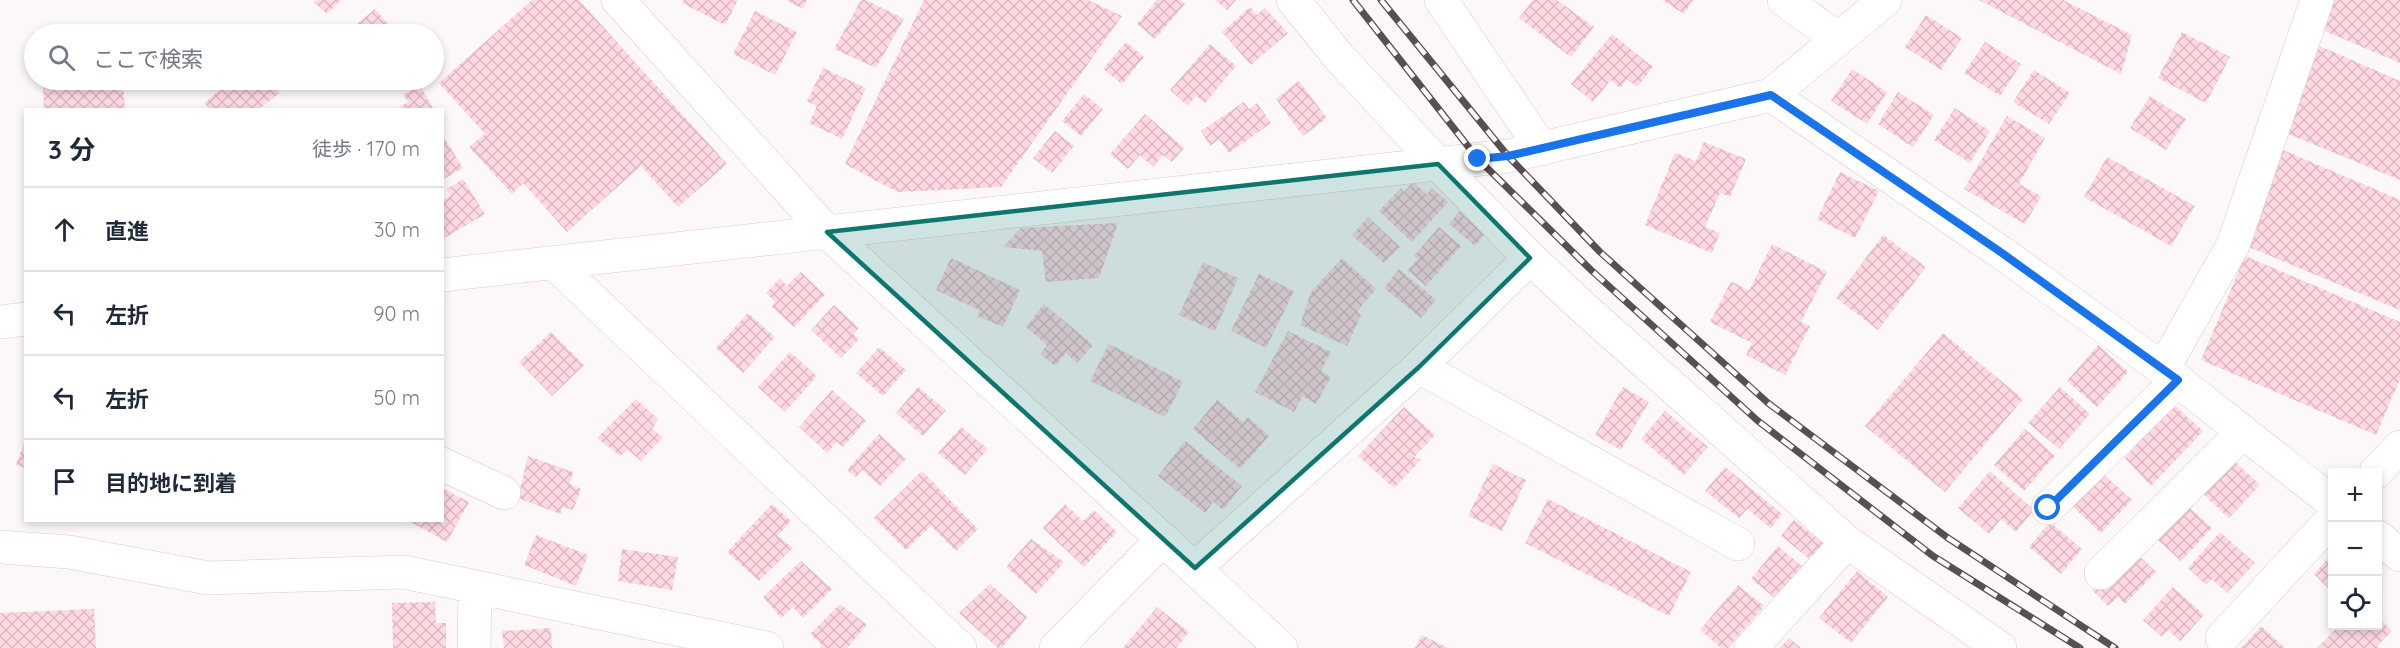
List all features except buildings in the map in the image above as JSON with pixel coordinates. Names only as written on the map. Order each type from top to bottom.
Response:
[{"type":"street","points":[[618,0],[827,232],[1281,648]]},
{"type":"street","points":[[1293,0],[1339,57],[1438,164],[1530,258],[1586,310],[1847,542],[2000,648]]},
{"type":"street","points":[[1441,0],[1542,149]]},
{"type":"street","points":[[1784,0],[1837,38]]},
{"type":"street","points":[[444,275],[1508,156],[1771,95],[1885,0]]},
{"type":"street","points":[[2048,508],[2170,374],[2233,245],[2317,0]]},
{"type":"street","points":[[1771,95],[2002,253],[2170,374],[2328,499]]},
{"type":"street","points":[[1195,568],[1419,367],[1530,258]]},
{"type":"street","points":[[555,264],[960,648]]},
{"type":"street","points":[[0,322],[24,319]]},
{"type":"street","points":[[1419,367],[1738,544]]},
{"type":"street","points":[[2101,573],[2243,432]]},
{"type":"street","points":[[2380,468],[2400,447]]},
{"type":"street","points":[[444,465],[504,493]]},
{"type":"street","points":[[2222,638],[2329,522]]},
{"type":"street","points":[[1056,648],[1163,539]]},
{"type":"street","points":[[2382,540],[2400,555]]},
{"type":"street","points":[[1751,648],[1847,542]]},
{"type":"street","points":[[0,547],[69,552],[208,578],[404,572],[767,648]]},
{"type":"street","points":[[474,648],[475,586]]},
{"type":"highlighted area","points":[[1438,164],[1530,258],[1419,367],[1195,568],[827,232]]},
{"type":"railway","points":[[1353,0],[1478,159],[1591,270],[1758,421],[1933,556],[2080,648]]},
{"type":"railway","points":[[1381,0],[1508,156],[1600,252],[1768,403],[1948,538],[2115,648]]},
{"type":"route","points":[[1478,159],[1508,156],[1771,95],[2002,253],[2178,380],[2048,508]]}]
